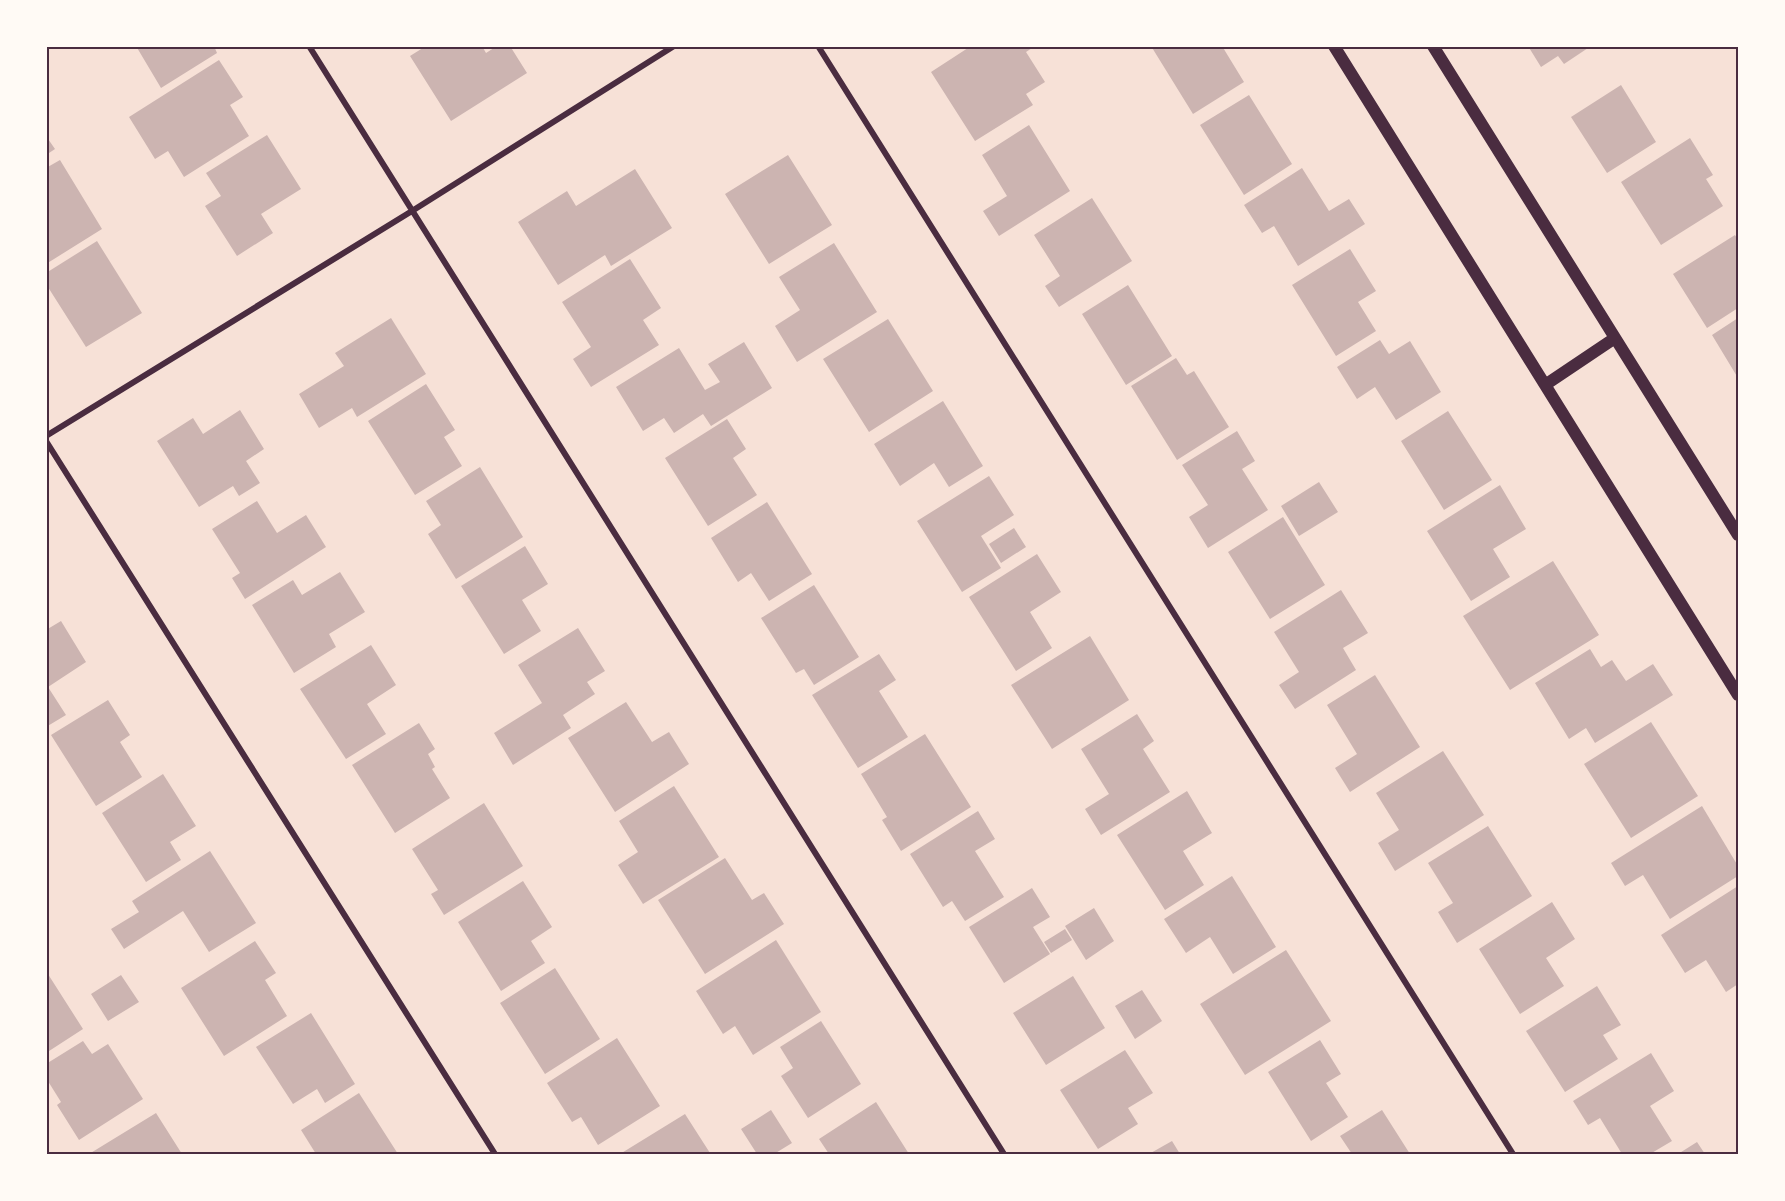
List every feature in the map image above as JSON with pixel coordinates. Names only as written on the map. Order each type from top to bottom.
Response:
[{"type":"main road","points":[[1334,46],[1738,695]]},
{"type":"main road","points":[[1433,46],[1738,535]]},
{"type":"main road","points":[[1545,385],[1615,338]]},
{"type":"street","points":[[309,46],[1004,1155]]},
{"type":"street","points":[[46,436],[412,212],[674,46]]},
{"type":"street","points":[[818,46],[1513,1155]]},
{"type":"street","points":[[46,441],[495,1155]]},
{"type":"building","points":[[136,46],[214,46],[217,53],[161,88]]},
{"type":"building","points":[[426,46],[459,46],[460,48],[482,46],[486,53],[497,46],[510,46],[527,73],[451,121],[410,56]]},
{"type":"building","points":[[971,46],[1035,46],[1026,52],[1045,82],[1026,94],[1033,105],[975,141],[931,72]]},
{"type":"building","points":[[1151,46],[1222,46],[1244,82],[1193,114]]},
{"type":"building","points":[[1528,46],[1591,46],[1564,64],[1558,56],[1541,67]]},
{"type":"building","points":[[219,60],[243,97],[230,105],[249,136],[184,177],[168,151],[155,159],[129,117]]},
{"type":"building","points":[[1621,85],[1656,142],[1607,173],[1571,117]]},
{"type":"building","points":[[1249,95],[1292,164],[1244,195],[1200,125]]},
{"type":"building","points":[[1029,125],[1070,191],[999,236],[983,211],[1007,196],[982,155]]},
{"type":"building","points":[[267,135],[301,189],[261,214],[273,233],[237,256],[205,206],[221,196],[206,173]]},
{"type":"building","points":[[46,136],[55,149],[46,155]]},
{"type":"building","points":[[1690,138],[1713,175],[1706,179],[1723,206],[1661,245],[1621,182]]},
{"type":"building","points":[[788,155],[832,225],[769,264],[725,194]]},
{"type":"building","points":[[60,160],[102,229],[46,264],[46,168]]},
{"type":"building","points":[[1302,168],[1329,211],[1349,199],[1365,224],[1298,266],[1274,226],[1262,233],[1244,205]]},
{"type":"building","points":[[635,169],[672,228],[611,266],[605,255],[558,285],[518,222],[567,191],[576,206]]},
{"type":"building","points":[[1092,198],[1132,261],[1059,307],[1045,286],[1060,276],[1034,235]]},
{"type":"building","points":[[1735,235],[1738,240],[1738,308],[1707,328],[1673,274]]},
{"type":"building","points":[[97,241],[142,313],[86,347],[46,284],[46,273]]},
{"type":"building","points":[[834,243],[877,312],[797,362],[775,326],[800,310],[779,277]]},
{"type":"building","points":[[1350,249],[1376,291],[1358,302],[1376,331],[1336,356],[1292,285]]},
{"type":"building","points":[[630,259],[661,308],[643,320],[659,345],[591,387],[573,359],[591,347],[562,302]]},
{"type":"building","points":[[1128,285],[1172,356],[1126,385],[1082,314]]},
{"type":"building","points":[[391,318],[426,374],[357,417],[352,408],[319,428],[299,394],[344,366],[335,353]]},
{"type":"building","points":[[1738,318],[1738,378],[1712,335]]},
{"type":"building","points":[[888,319],[933,391],[869,432],[823,359]]},
{"type":"building","points":[[1380,340],[1389,354],[1410,341],[1441,392],[1396,420],[1375,387],[1357,399],[1337,367]]},
{"type":"building","points":[[744,342],[772,388],[711,426],[703,414],[674,433],[664,418],[643,431],[616,387],[679,348],[705,390],[720,382],[708,364]]},
{"type":"building","points":[[1176,358],[1187,375],[1194,371],[1229,427],[1177,460],[1131,386]]},
{"type":"building","points":[[426,384],[455,430],[444,437],[462,466],[415,495],[368,421]]},
{"type":"building","points":[[943,401],[983,466],[949,487],[934,463],[900,486],[874,444]]},
{"type":"building","points":[[240,410],[264,449],[246,461],[260,483],[239,496],[233,486],[199,507],[157,441],[193,418],[203,434]]},
{"type":"building","points":[[1448,411],[1492,480],[1444,510],[1401,441]]},
{"type":"building","points":[[727,419],[746,449],[733,458],[757,495],[708,526],[665,458]]},
{"type":"building","points":[[1237,431],[1255,461],[1242,469],[1268,510],[1208,548],[1189,517],[1208,505],[1182,465]]},
{"type":"building","points":[[480,467],[523,537],[456,579],[428,534],[441,525],[426,501]]},
{"type":"building","points":[[989,476],[1014,515],[981,536],[1001,568],[962,592],[917,521]]},
{"type":"building","points":[[1319,482],[1338,512],[1299,536],[1281,506]]},
{"type":"building","points":[[1500,485],[1526,529],[1493,549],[1510,577],[1471,601],[1427,531]]},
{"type":"building","points":[[257,501],[277,533],[306,515],[326,547],[245,599],[232,578],[240,573],[212,529]]},
{"type":"building","points":[[767,502],[812,574],[769,601],[751,573],[738,582],[711,538]]},
{"type":"building","points":[[1283,517],[1325,585],[1270,619],[1228,552]]},
{"type":"building","points":[[1014,528],[1026,547],[1001,563],[989,544]]},
{"type":"building","points":[[525,546],[548,584],[522,600],[541,631],[504,654],[461,586]]},
{"type":"building","points":[[1037,554],[1061,592],[1030,612],[1052,648],[1016,671],[969,597]]},
{"type":"building","points":[[1553,561],[1599,635],[1510,690],[1463,616]]},
{"type":"building","points":[[340,572],[365,612],[329,634],[336,647],[294,673],[252,605],[293,580],[302,595]]},
{"type":"building","points":[[814,585],[859,657],[814,685],[804,669],[796,673],[761,618]]},
{"type":"building","points":[[1341,590],[1368,633],[1343,648],[1356,670],[1295,709],[1279,685],[1299,672],[1274,632]]},
{"type":"building","points":[[61,621],[86,662],[48,687],[66,715],[46,727],[46,630]]},
{"type":"building","points":[[578,628],[605,671],[587,682],[595,694],[563,715],[571,728],[513,765],[494,733],[542,703],[518,665]]},
{"type":"building","points":[[1090,636],[1129,700],[1052,749],[1011,685]]},
{"type":"building","points":[[371,645],[396,685],[367,704],[386,734],[346,759],[300,689]]},
{"type":"building","points":[[1590,649],[1601,667],[1612,660],[1626,681],[1653,664],[1673,695],[1595,743],[1586,728],[1569,739],[1535,683]]},
{"type":"building","points":[[879,654],[896,680],[879,691],[908,737],[858,768],[812,695]]},
{"type":"building","points":[[1375,675],[1420,747],[1350,792],[1335,768],[1357,754],[1327,705]]},
{"type":"building","points":[[108,700],[130,735],[120,742],[142,777],[96,806],[51,735]]},
{"type":"building","points":[[626,702],[652,742],[669,732],[689,764],[615,812],[568,738]]},
{"type":"building","points":[[1137,714],[1154,741],[1143,749],[1170,792],[1101,835],[1085,809],[1109,794],[1081,749]]},
{"type":"building","points":[[1651,722],[1698,796],[1631,838],[1584,764]]},
{"type":"building","points":[[419,723],[435,749],[428,754],[435,767],[432,769],[450,798],[395,833],[352,765]]},
{"type":"building","points":[[925,734],[971,807],[901,851],[882,820],[887,817],[861,774]]},
{"type":"building","points":[[1443,751],[1484,815],[1395,871],[1378,843],[1399,830],[1376,793]]},
{"type":"building","points":[[163,774],[196,826],[170,842],[181,860],[146,882],[102,813]]},
{"type":"building","points":[[674,786],[719,857],[643,904],[618,865],[638,852],[619,821]]},
{"type":"building","points":[[1187,791],[1212,833],[1183,851],[1204,885],[1165,910],[1117,835]]},
{"type":"building","points":[[484,803],[523,866],[444,915],[431,894],[438,890],[412,849]]},
{"type":"building","points":[[1702,806],[1738,866],[1738,876],[1670,919],[1643,875],[1625,886],[1611,863]]},
{"type":"building","points":[[978,811],[995,839],[975,851],[1004,897],[965,921],[952,901],[943,907],[910,854]]},
{"type":"building","points":[[1488,826],[1532,896],[1457,943],[1438,912],[1453,903],[1428,863]]},
{"type":"building","points":[[210,851],[256,923],[209,952],[183,911],[124,949],[111,929],[139,912],[132,901]]},
{"type":"building","points":[[725,858],[752,900],[764,893],[784,924],[705,974],[658,900]]},
{"type":"building","points":[[1232,876],[1276,947],[1233,974],[1210,937],[1186,953],[1164,919]]},
{"type":"building","points":[[523,881],[552,927],[531,941],[545,963],[501,991],[458,922]]},
{"type":"building","points":[[1738,886],[1738,984],[1726,992],[1706,960],[1685,973],[1661,935]]},
{"type":"building","points":[[1032,888],[1050,917],[1033,927],[1050,954],[1004,983],[969,927]]},
{"type":"building","points":[[1552,902],[1575,939],[1546,958],[1564,986],[1520,1014],[1479,949]]},
{"type":"building","points":[[1094,908],[1114,941],[1086,960],[1065,926]]},
{"type":"building","points":[[1065,929],[1072,940],[1051,953],[1044,942]]},
{"type":"building","points":[[776,940],[821,1012],[753,1055],[735,1026],[723,1034],[696,991]]},
{"type":"building","points":[[255,941],[276,973],[265,980],[287,1016],[224,1056],[181,988]]},
{"type":"building","points":[[1286,950],[1331,1021],[1245,1075],[1200,1004]]},
{"type":"building","points":[[555,968],[600,1039],[545,1074],[500,1003]]},
{"type":"building","points":[[46,971],[83,1029],[46,1053]]},
{"type":"building","points":[[121,975],[139,1002],[108,1021],[91,994]]},
{"type":"building","points":[[1073,976],[1105,1028],[1046,1065],[1013,1013]]},
{"type":"building","points":[[1597,986],[1621,1025],[1603,1035],[1618,1059],[1565,1092],[1526,1031]]},
{"type":"building","points":[[1142,990],[1162,1021],[1135,1039],[1115,1006]]},
{"type":"building","points":[[311,1013],[355,1084],[325,1103],[317,1089],[293,1104],[256,1047]]},
{"type":"building","points":[[821,1021],[861,1084],[808,1118],[781,1076],[793,1068],[780,1047]]},
{"type":"building","points":[[617,1038],[660,1106],[598,1145],[581,1117],[572,1122],[547,1083]]},
{"type":"building","points":[[1320,1040],[1341,1074],[1326,1083],[1348,1117],[1311,1141],[1268,1072]]},
{"type":"building","points":[[83,1041],[92,1054],[108,1044],[143,1099],[79,1140],[57,1105],[61,1102],[46,1078],[46,1064]]},
{"type":"building","points":[[1125,1050],[1153,1093],[1128,1108],[1138,1124],[1098,1149],[1060,1090]]},
{"type":"building","points":[[1651,1053],[1674,1091],[1650,1106],[1672,1141],[1650,1154],[1622,1154],[1600,1118],[1588,1125],[1573,1101]]},
{"type":"building","points":[[359,1093],[398,1154],[316,1154],[301,1130]]},
{"type":"building","points":[[876,1102],[909,1154],[829,1154],[819,1139]]},
{"type":"building","points":[[771,1110],[792,1143],[774,1154],[757,1154],[741,1129]]},
{"type":"building","points":[[1382,1110],[1410,1154],[1352,1154],[1340,1136]]},
{"type":"building","points":[[156,1113],[182,1154],[89,1154]]},
{"type":"building","points":[[685,1114],[710,1153],[620,1154]]},
{"type":"building","points":[[1172,1141],[1180,1154],[1149,1154]]},
{"type":"building","points":[[1697,1142],[1705,1154],[1678,1154]]}]
